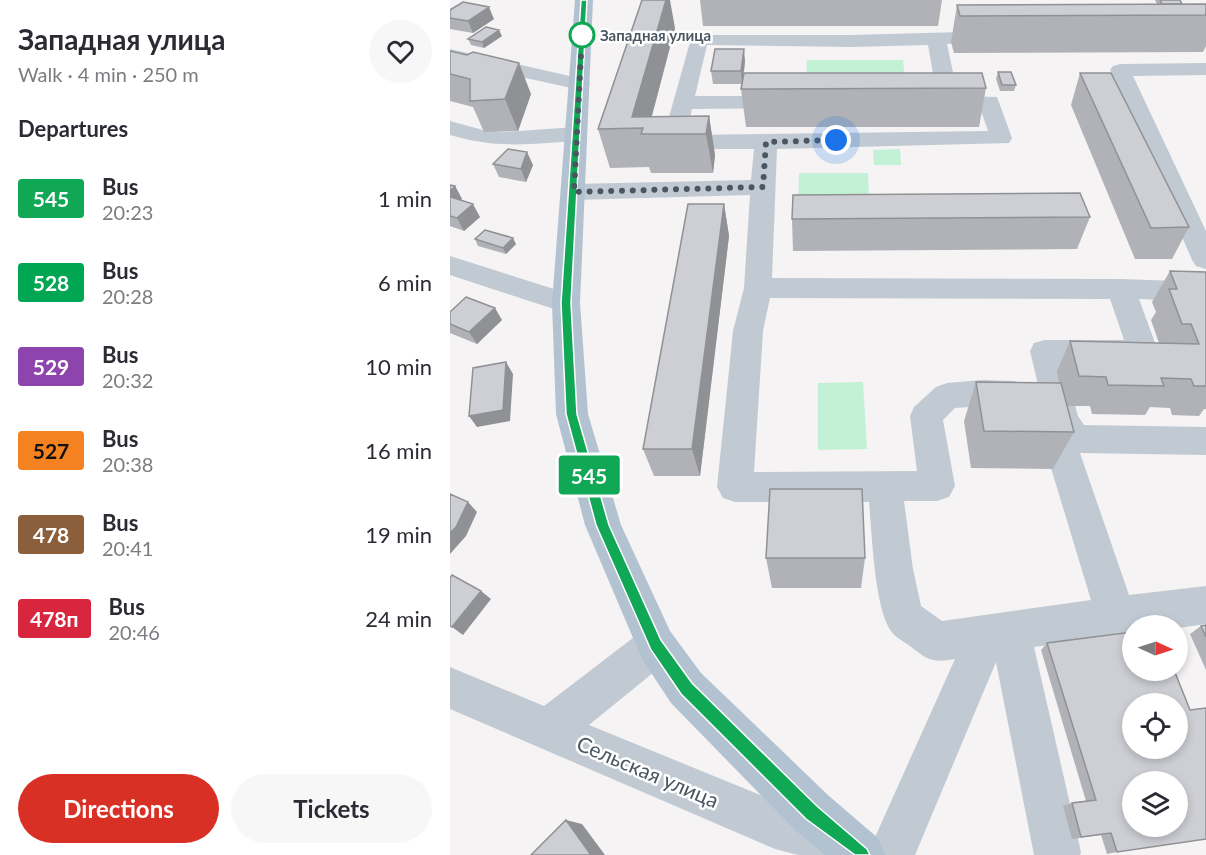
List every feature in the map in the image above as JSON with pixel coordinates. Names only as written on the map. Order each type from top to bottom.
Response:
[{"type":"main road","points":[[584,0],[566,303],[572,414],[603,525],[656,645],[686,688],[812,813],[856,852]]},
{"type":"street","points":[[914,102],[989,102],[1000,138],[673,142],[699,39],[937,40],[948,37],[1018,36]]},
{"type":"street","points":[[937,40],[949,102]]},
{"type":"street","points":[[450,55],[580,84]]},
{"type":"street","points":[[1206,69],[1120,70],[1206,260]]},
{"type":"street","points":[[683,103],[809,102]]},
{"type":"street","points":[[450,128],[482,137],[504,139],[576,134]]},
{"type":"street","points":[[766,142],[758,288],[747,331],[735,487],[937,486],[926,416],[947,396],[999,393],[1034,400],[1044,410],[1057,434],[1116,616]]},
{"type":"street","points":[[574,192],[763,187]]},
{"type":"street","points":[[450,265],[566,303]]},
{"type":"street","points":[[758,288],[1121,289],[1206,292]]},
{"type":"street","points":[[1121,289],[1143,351],[1045,351],[1063,419],[1075,439],[1206,441]]},
{"type":"street","points":[[885,486],[894,568],[904,617],[938,642],[1206,605]]},
{"type":"street","points":[[999,632],[1057,852]]},
{"type":"street","points":[[856,852],[999,632]]},
{"type":"street","points":[[549,729],[656,645]]},
{"type":"street","name":"Сельская улица","points":[[450,688],[775,825],[856,852]]},
{"type":"green space","points":[[807,60],[903,60],[905,80],[806,80]]},
{"type":"green space","points":[[900,149],[901,165],[874,165],[873,150]]},
{"type":"green space","points":[[799,173],[868,173],[869,201],[798,202]]},
{"type":"green space","points":[[863,382],[867,449],[818,450],[818,383]]},
{"type":"building","points":[[642,0],[666,0],[632,117],[709,116],[706,134],[641,134],[643,128],[598,129]]},
{"type":"building","points":[[1160,0],[1180,0],[1182,4],[1162,4]]},
{"type":"building","points":[[463,2],[489,7],[468,21],[450,18],[450,10]]},
{"type":"building","points":[[1206,4],[1206,15],[960,16],[957,5]]},
{"type":"building","points":[[486,27],[499,30],[482,42],[468,39]]},
{"type":"building","points":[[715,49],[744,49],[741,71],[711,71]]},
{"type":"building","points":[[450,51],[467,55],[473,52],[519,63],[505,99],[470,101],[470,79],[450,74]]},
{"type":"building","points":[[998,72],[1011,72],[1016,85],[1002,85]]},
{"type":"building","points":[[744,73],[982,73],[986,88],[741,89]]},
{"type":"building","points":[[1080,73],[1111,73],[1189,227],[1151,228]]},
{"type":"building","points":[[508,149],[527,152],[521,169],[493,164]]},
{"type":"building","points":[[1080,193],[1090,217],[792,219],[793,195]]},
{"type":"building","points":[[451,197],[473,204],[457,218],[450,216]]},
{"type":"building","points":[[688,204],[724,204],[692,449],[643,449]]},
{"type":"building","points":[[485,230],[513,238],[503,248],[475,239]]},
{"type":"building","points":[[1170,271],[1206,272],[1206,386],[1194,386],[1191,379],[1161,378],[1164,386],[1108,385],[1106,377],[1079,376],[1070,341],[1199,344],[1191,324],[1182,324],[1169,289],[1177,289]]},
{"type":"building","points":[[466,297],[495,308],[469,332],[450,324],[450,312]]},
{"type":"building","points":[[506,362],[503,410],[469,416],[473,368]]},
{"type":"building","points":[[976,382],[1061,383],[1074,432],[984,431]]},
{"type":"building","points":[[770,489],[862,489],[865,558],[766,558]]},
{"type":"building","points":[[450,494],[468,502],[456,527],[450,533]]},
{"type":"building","points":[[452,575],[481,591],[452,627],[450,626],[450,578]]},
{"type":"building","points":[[1206,625],[1206,637],[1201,626]]},
{"type":"building","points":[[1122,633],[1122,681],[1178,681],[1183,693],[1122,693],[1122,759],[1188,759],[1188,705],[1190,710],[1206,708],[1206,839],[1117,852],[1111,833],[1081,837],[1072,803],[1096,800],[1047,643]]},
{"type":"building","points":[[566,820],[591,855],[531,855]]},
{"type":"bus line","name":"545","points":[[584,0],[566,303],[572,414],[603,525],[656,645],[686,688],[812,813],[861,855]]},
{"type":"place","name":"Западная улица","points":[[582,35]]},
{"type":"route","points":[[582,35],[574,192],[763,187],[766,142],[836,140]]}]
